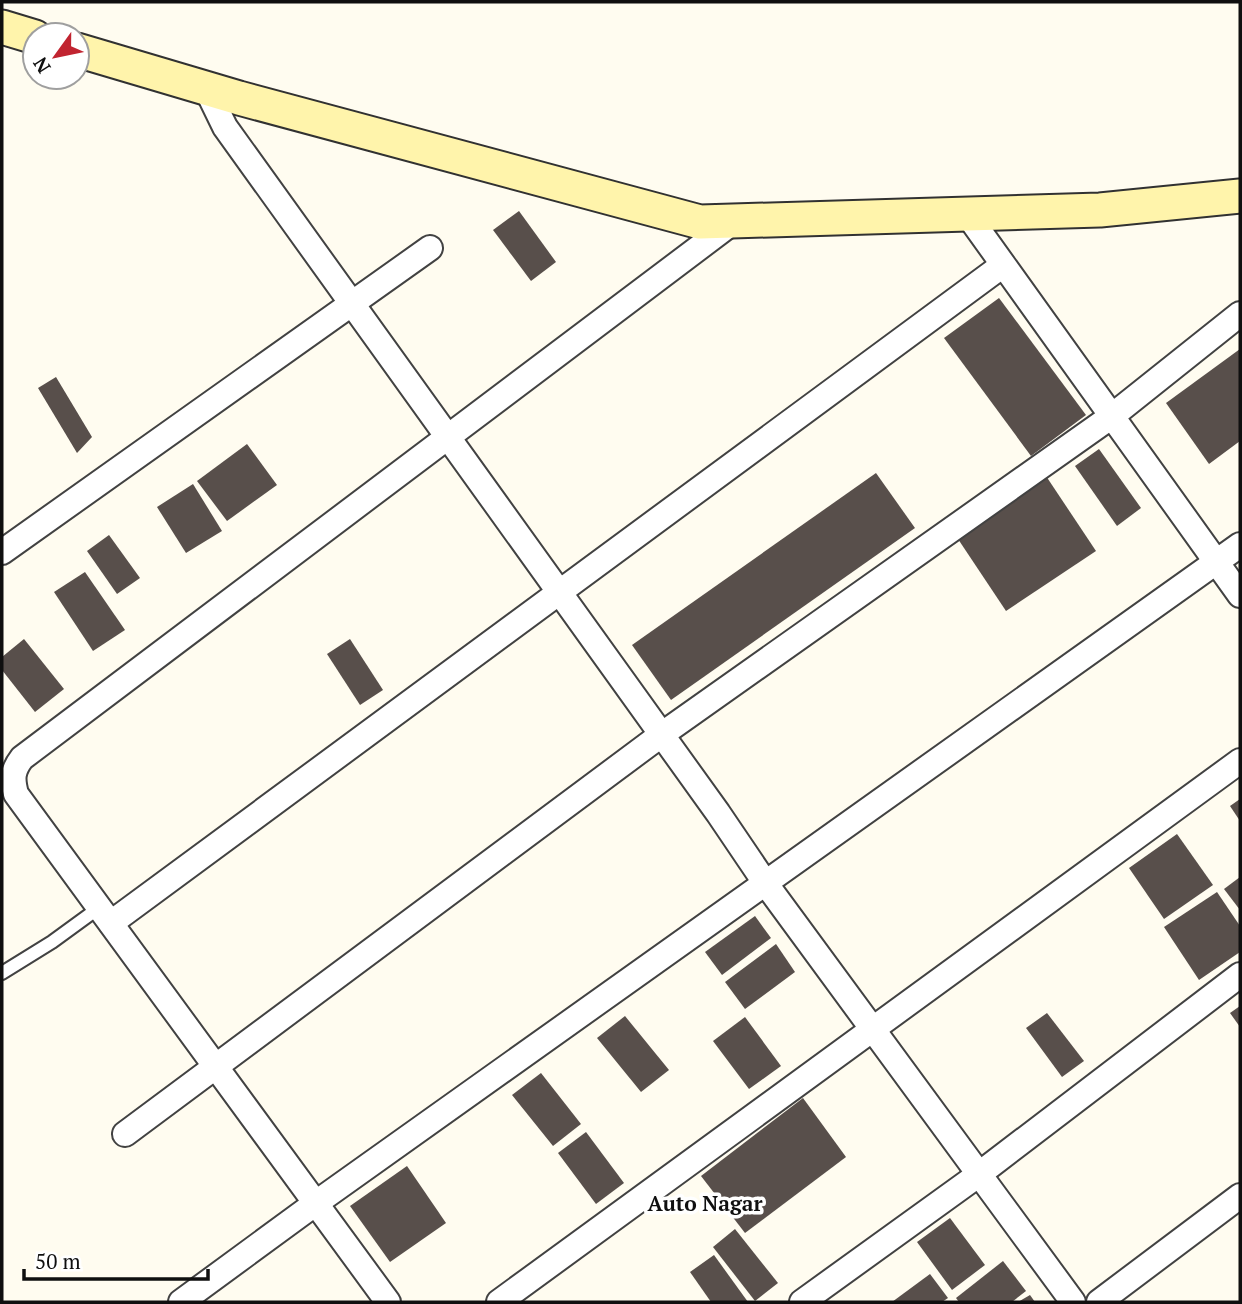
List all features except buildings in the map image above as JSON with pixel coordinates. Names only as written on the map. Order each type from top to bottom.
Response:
[{"type":"main road","points":[[2,27],[21,33]]},
{"type":"main road","points":[[91,54],[700,222],[1100,210],[1240,196]]},
{"type":"street","points":[[206,88],[225,127],[766,884],[1073,1302]]},
{"type":"street","points":[[967,214],[1240,595]]},
{"type":"street","points":[[388,1302],[16,794],[12,779],[15,767],[22,758],[733,222]]},
{"type":"street","points":[[2,552],[430,248]]},
{"type":"street","points":[[105,915],[559,592],[1003,265]]},
{"type":"street","points":[[125,1134],[661,735],[1112,416],[1240,314]]},
{"type":"street","points":[[181,1302],[1240,545]]},
{"type":"street","points":[[499,1302],[1240,761]]},
{"type":"street","points":[[802,1302],[978,1175],[1240,975]]},
{"type":"street","points":[[1099,1302],[1240,1196]]},
{"type":"lane","points":[[2,973],[52,942],[105,915]]},
{"type":"district","name":"Auto Nagar","points":[[705,1203]]}]
